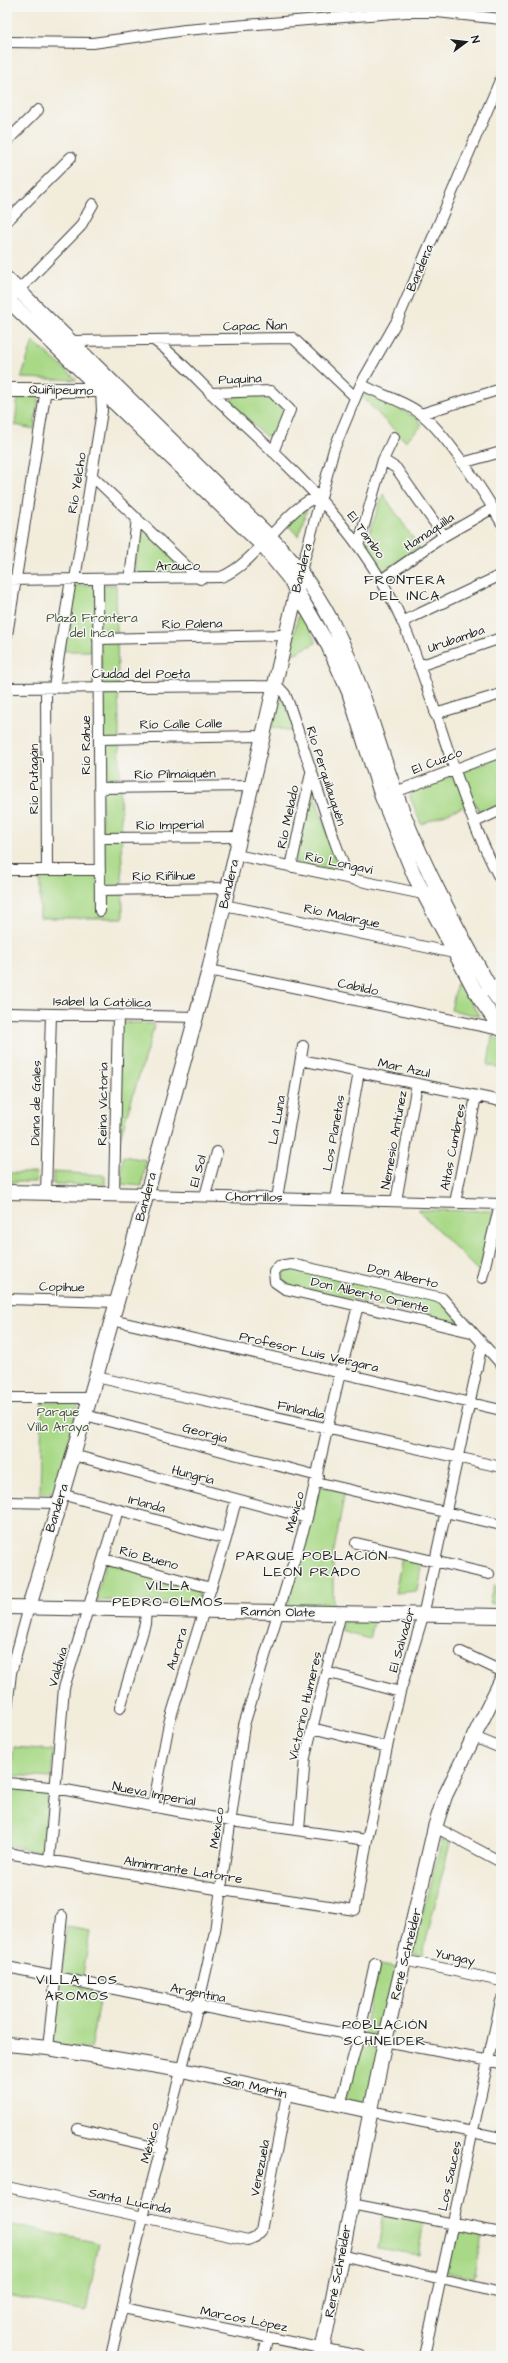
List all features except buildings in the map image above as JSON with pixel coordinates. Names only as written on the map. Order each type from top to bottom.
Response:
[{"type":"street","points":[[7,42],[72,44],[185,30],[406,12],[437,12],[501,19]]},
{"type":"street","name":"Bandera","points":[[7,1709],[11,1674],[29,1607],[59,1499],[90,1398],[210,970],[296,590],[319,497],[334,449],[355,397],[398,319],[501,78]]},
{"type":"street","points":[[7,141],[38,110]]},
{"type":"street","points":[[7,221],[71,156]]},
{"type":"street","points":[[93,204],[80,227],[8,300],[106,386],[267,542],[301,571],[328,614],[352,664],[389,794],[490,989],[501,1029]]},
{"type":"street","points":[[7,279],[70,341],[106,386]]},
{"type":"street","name":"Capac Ñan","points":[[154,341],[293,338],[355,397]]},
{"type":"street","points":[[70,341],[154,341]]},
{"type":"street","name":"El Tambo","points":[[154,341],[319,497],[358,546],[381,580],[402,622],[419,666],[453,768],[475,822],[500,875]]},
{"type":"street","points":[[361,384],[421,414],[462,463],[498,514]]},
{"type":"street","name":"Quiñipeumo","points":[[7,390],[106,386]]},
{"type":"street","name":"Río Yelcho","points":[[50,688],[73,579],[92,475],[106,386]]},
{"type":"street","points":[[7,635],[12,580],[46,389]]},
{"type":"street","points":[[421,414],[501,389]]},
{"type":"street","name":"Puquina","points":[[210,393],[271,391],[290,410],[273,452]]},
{"type":"street","points":[[358,546],[383,460],[394,438]]},
{"type":"street","points":[[462,463],[501,452]]},
{"type":"street","points":[[383,460],[396,468],[444,536]]},
{"type":"street","points":[[92,475],[200,579]]},
{"type":"street","name":"Arauco","points":[[12,580],[200,579],[221,577],[230,573],[267,542],[300,507],[308,501],[319,497]]},
{"type":"street","name":"Hamaquilla","points":[[381,580],[444,536],[498,514]]},
{"type":"street","points":[[130,579],[137,518]]},
{"type":"street","points":[[267,542],[328,645],[343,677],[389,794],[423,894],[454,953],[490,989],[501,1003]]},
{"type":"street","points":[[402,622],[501,574]]},
{"type":"street","name":"Río Rahue","points":[[98,579],[100,911]]},
{"type":"street","name":"Río Palena","points":[[98,639],[286,635]]},
{"type":"street","name":"Urubamba","points":[[419,666],[501,638]]},
{"type":"street","name":"Ciudad del Poeta","points":[[7,688],[275,685]]},
{"type":"street","name":"Río Perquilauquén","points":[[275,685],[285,694],[289,704],[337,850],[352,879]]},
{"type":"street","name":"Río Putagán","points":[[47,870],[50,688]]},
{"type":"street","points":[[435,714],[501,694]]},
{"type":"street","name":"Río Calle Calle","points":[[99,739],[263,736]]},
{"type":"street","name":"El Cuzco","points":[[389,794],[453,768],[501,752]]},
{"type":"street","name":"Río Melado","points":[[291,867],[311,773]]},
{"type":"street","name":"Río Pilmaiquén","points":[[99,788],[251,786]]},
{"type":"street","points":[[475,822],[501,810]]},
{"type":"street","name":"Río Imperial","points":[[100,838],[240,837]]},
{"type":"street","name":"Río Longaví","points":[[236,855],[423,894]]},
{"type":"street","points":[[7,870],[100,870]]},
{"type":"street","name":"Río Riñihue","points":[[100,890],[228,888]]},
{"type":"street","points":[[423,894],[437,889]]},
{"type":"street","name":"Río Malargue","points":[[224,905],[454,953]]},
{"type":"street","name":"Cabildo","points":[[210,970],[501,1029]]},
{"type":"street","name":"Isabel la Católica","points":[[7,1013],[197,1017]]},
{"type":"street","name":"Diana de Gales","points":[[46,1192],[51,1014]]},
{"type":"street","name":"Reina Victoria","points":[[114,1194],[118,1015]]},
{"type":"street","name":"La Luna","points":[[277,1198],[304,1046]]},
{"type":"street","name":"Mar Azul","points":[[301,1060],[501,1101]]},
{"type":"street","name":"Los Planetas","points":[[336,1200],[359,1072]]},
{"type":"street","name":"Nemesio Antúnez","points":[[396,1201],[417,1084]]},
{"type":"street","name":"Altas Cumbres","points":[[455,1203],[476,1096]]},
{"type":"street","name":"El Sol","points":[[205,1196],[217,1152]]},
{"type":"street","name":"Chorrillos","points":[[7,1192],[500,1204]]},
{"type":"street","points":[[482,1278],[500,1204]]},
{"type":"street","name":"Don Alberto","points":[[274,1272],[279,1266],[291,1264],[442,1298],[501,1364]]},
{"type":"street","name":"Don Alberto Oriente","points":[[274,1272],[274,1282],[285,1289],[472,1332]]},
{"type":"street","name":"Copihue","points":[[7,1299],[117,1302]]},
{"type":"street","name":"México","points":[[111,2356],[143,2217],[198,2006],[222,1890],[244,1726],[280,1612],[307,1518],[340,1373],[358,1306]]},
{"type":"street","name":"Profesor Luis Vergara","points":[[112,1320],[501,1410]]},
{"type":"street","name":"El Salvador","points":[[355,1910],[367,1840],[387,1747],[400,1692],[423,1616],[482,1344]]},
{"type":"street","name":"Finlandia","points":[[96,1376],[328,1430],[501,1467]]},
{"type":"street","points":[[7,1398],[90,1398]]},
{"type":"street","name":"Georgia","points":[[85,1415],[317,1479],[501,1525]]},
{"type":"street","name":"Hungría","points":[[73,1455],[307,1518]]},
{"type":"street","name":"Irlanda","points":[[7,1502],[59,1499],[118,1510],[226,1539]]},
{"type":"street","name":"Aurora","points":[[153,1807],[169,1723],[202,1610],[226,1539],[236,1500]]},
{"type":"street","name":"Valdivia","points":[[49,1861],[64,1688],[90,1608],[118,1510]]},
{"type":"street","points":[[356,1543],[489,1574]]},
{"type":"street","name":"Río Bueno","points":[[104,1559],[210,1588]]},
{"type":"street","name":"Ramón Olate","points":[[7,1607],[341,1613],[423,1616],[501,1616]]},
{"type":"street","points":[[120,1708],[145,1624],[146,1609]]},
{"type":"street","name":"Victorino Humeres","points":[[298,1830],[305,1757],[341,1613]]},
{"type":"street","points":[[461,1652],[501,1671]]},
{"type":"street","points":[[326,1672],[400,1692]]},
{"type":"street","name":"René Schneider","points":[[322,2352],[385,2041],[435,1827],[445,1796],[501,1681]]},
{"type":"street","points":[[312,1728],[387,1747]]},
{"type":"street","points":[[474,1737],[501,1748]]},
{"type":"street","name":"Nueva Imperial","points":[[7,1783],[56,1788],[231,1821],[367,1840]]},
{"type":"street","points":[[435,1827],[501,1862]]},
{"type":"street","name":"Almimrante Latorre","points":[[7,1853],[222,1890],[355,1910]]},
{"type":"street","points":[[48,2048],[62,1916]]},
{"type":"street","name":"Yungay","points":[[404,1960],[501,1981]]},
{"type":"street","points":[[340,2105],[359,2036],[375,1963]]},
{"type":"street","name":"Argentina","points":[[7,1967],[198,2006],[501,2063]]},
{"type":"street","name":"Los Sauces","points":[[424,2356],[501,2001]]},
{"type":"street","name":"San Martín","points":[[7,2044],[48,2048],[182,2070],[287,2094],[501,2138]]},
{"type":"street","name":"Venezuela","points":[[248,2240],[255,2237],[261,2230],[287,2094]]},
{"type":"street","points":[[78,2129],[162,2148]]},
{"type":"street","name":"Santa Lucinda","points":[[7,2187],[248,2240]]},
{"type":"street","points":[[351,2204],[501,2233]]},
{"type":"street","points":[[341,2255],[501,2292]]},
{"type":"street","name":"Marcos López","points":[[122,2308],[268,2337],[322,2352],[360,2356]]},
{"type":"street","points":[[263,2356],[268,2337]]},
{"type":"green space","points":[[33,341],[77,380],[21,378]]},
{"type":"green space","points":[[365,392],[417,418],[422,426],[405,441],[362,397]]},
{"type":"green space","points":[[267,394],[285,410],[274,436],[265,436],[231,403],[234,396]]},
{"type":"green space","points":[[39,396],[34,429],[15,425],[18,397]]},
{"type":"green space","points":[[383,494],[419,547],[383,572],[365,546]]},
{"type":"green space","points":[[309,503],[298,536],[288,525]]},
{"type":"green space","points":[[140,525],[191,574],[134,575]]},
{"type":"green space","name":"Plaza Frontera del Inca","points":[[73,585],[116,585],[123,918],[40,918],[40,875],[102,874],[101,651],[64,651]]},
{"type":"green space","points":[[300,608],[316,643],[289,656]]},
{"type":"green space","points":[[281,691],[296,732],[272,727]]},
{"type":"green space","points":[[501,757],[501,804],[480,813],[475,802],[421,824],[408,792]]},
{"type":"green space","points":[[311,787],[342,872],[295,863]]},
{"type":"green space","points":[[458,978],[479,1016],[451,1010]]},
{"type":"green space","points":[[120,1022],[155,1024],[119,1141]]},
{"type":"green space","points":[[492,1036],[501,1041],[501,1069],[488,1065]]},
{"type":"green space","points":[[123,1156],[146,1160],[142,1186],[120,1184]]},
{"type":"green space","points":[[53,1172],[105,1175],[105,1185],[53,1184]]},
{"type":"green space","points":[[7,1173],[37,1173],[36,1182],[7,1182]]},
{"type":"green space","points":[[418,1210],[496,1211],[479,1272]]},
{"type":"green space","points":[[291,1268],[441,1300],[460,1324],[284,1284],[283,1273]]},
{"type":"green space","name":"Parque Villa Araya","points":[[80,1400],[55,1493],[40,1493],[42,1402]]},
{"type":"green space","points":[[320,1486],[345,1491],[333,1556],[333,1607],[286,1611]]},
{"type":"green space","points":[[402,1557],[422,1562],[417,1591],[395,1593]]},
{"type":"green space","points":[[106,1561],[201,1587],[196,1604],[96,1600]]},
{"type":"green space","points":[[494,1586],[501,1587],[501,1603],[489,1603]]},
{"type":"green space","points":[[345,1616],[375,1617],[370,1639],[341,1631]]},
{"type":"green space","points":[[14,1747],[53,1750],[51,1778],[11,1775]]},
{"type":"green space","points":[[7,1784],[49,1790],[43,1853],[7,1845]]},
{"type":"green space","points":[[442,1840],[450,1843],[422,1957],[411,1954]]},
{"type":"green space","points":[[67,1927],[90,1931],[81,1988],[101,1992],[90,2049],[51,2045]]},
{"type":"green space","points":[[380,1965],[397,1968],[367,2105],[345,2100]]},
{"type":"green space","points":[[384,2213],[424,2221],[418,2255],[378,2248]]},
{"type":"green space","points":[[7,2224],[99,2243],[86,2311],[7,2295]]},
{"type":"green space","points":[[455,2228],[483,2233],[473,2278],[446,2272]]},
{"type":"district","name":"FRONTERA DEL INCA","points":[[405,588]]},
{"type":"district","name":"PARQUE POBLACIÓN LEON PRADO","points":[[312,1564]]},
{"type":"district","name":"VILLA PEDRO OLMOS","points":[[168,1594]]},
{"type":"district","name":"VILLA LOS AROMOS","points":[[77,1988]]},
{"type":"district","name":"POBLACIÓN SCHNEIDER","points":[[385,2034]]}]
